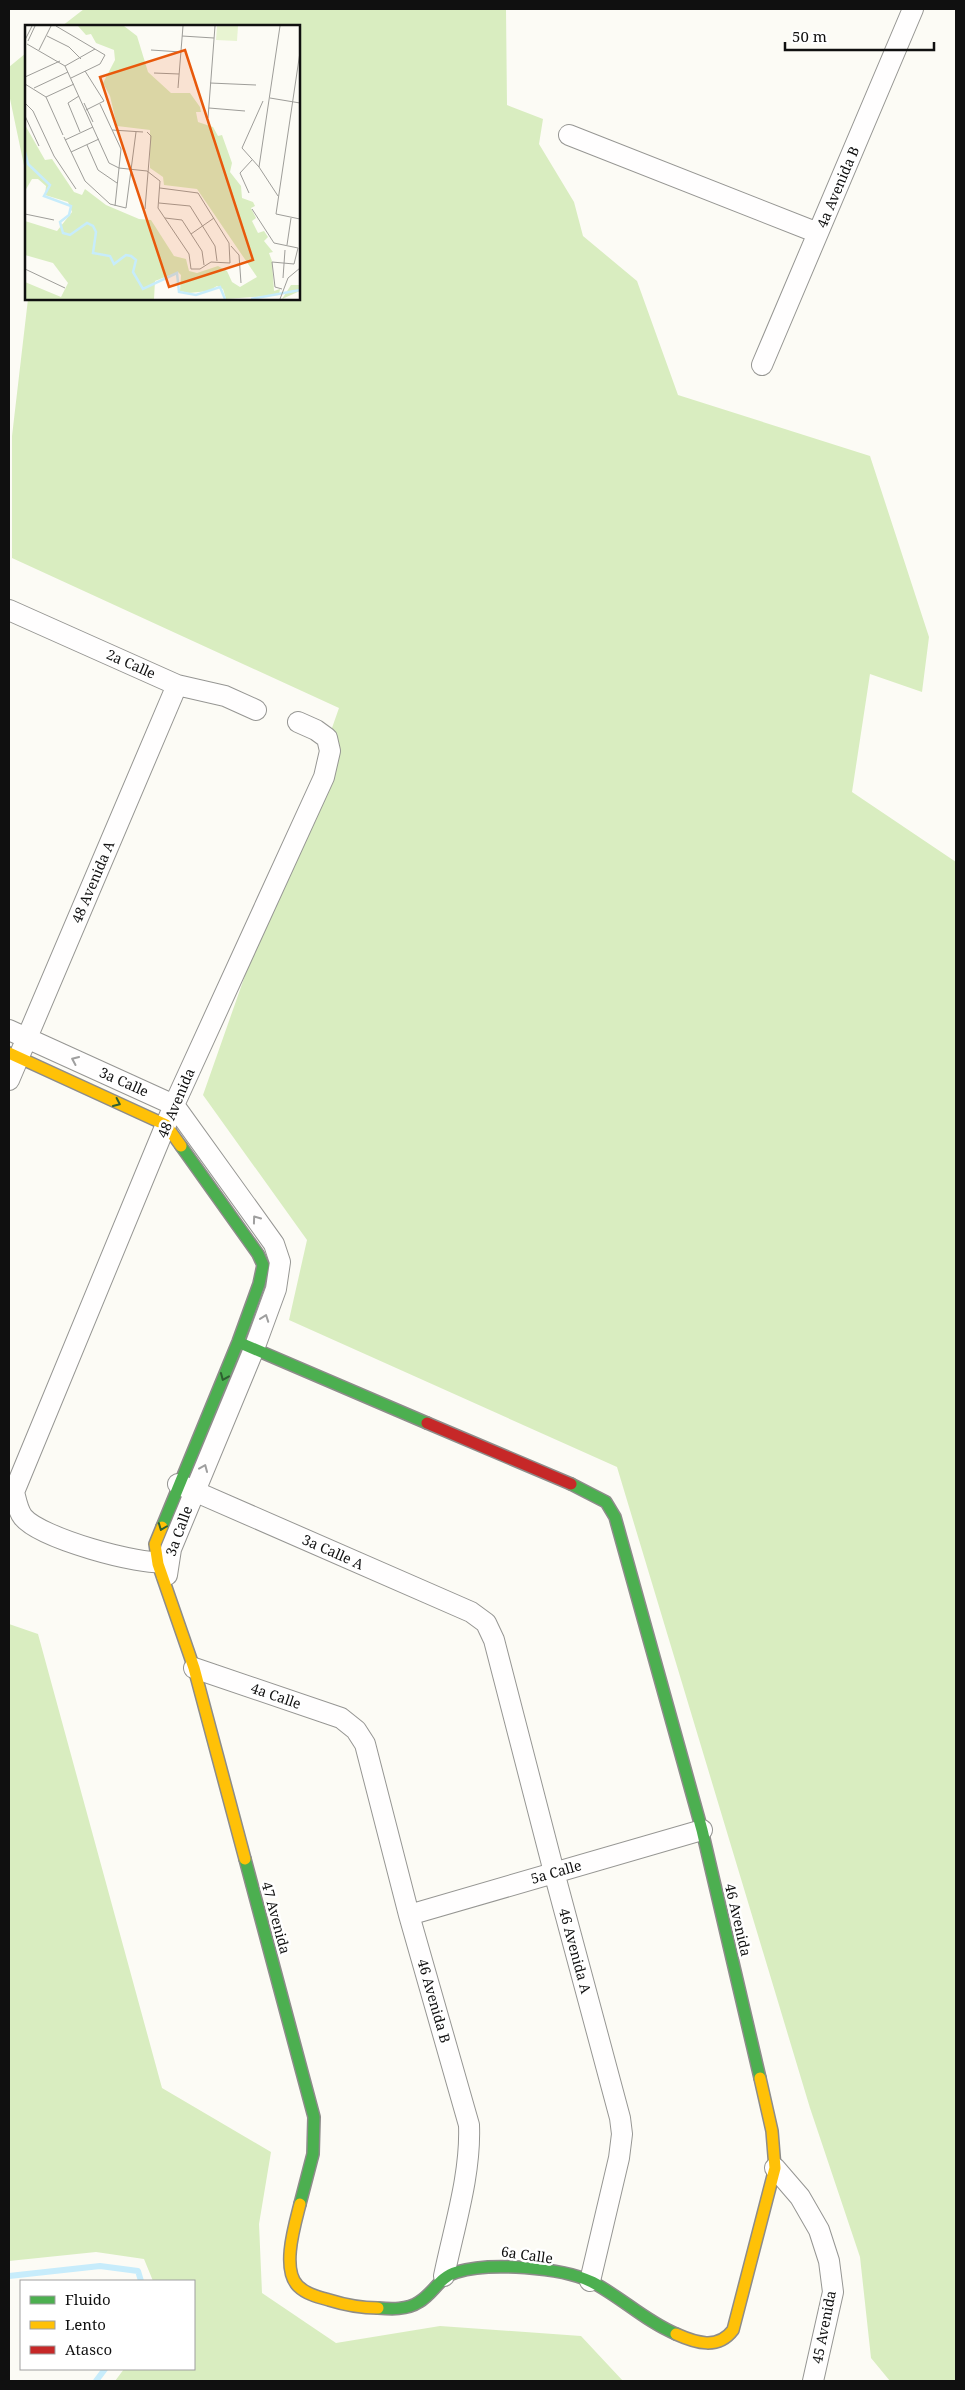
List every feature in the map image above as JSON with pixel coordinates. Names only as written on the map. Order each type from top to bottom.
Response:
[{"type":"street","name":"4a Avenida B","points":[[762,365],[914,9]]},
{"type":"street","points":[[570,135],[818,233]]},
{"type":"street","name":"2a Calle","points":[[9,610],[177,685],[225,696],[256,710]]},
{"type":"street","name":"48 Avenida A","points":[[9,1080],[17,1034],[177,685]]},
{"type":"street","name":"48 Avenida","points":[[13,1502],[17,1483],[174,1105],[324,777],[330,751],[327,738],[316,730],[298,722]]},
{"type":"street","name":"3a Calle","points":[[17,1034],[174,1105],[274,1244],[280,1262],[276,1289],[246,1345],[186,1488],[170,1549],[162,1563],[167,1585]]},
{"type":"street","name":"3a Calle","points":[[14,1056],[166,1125],[258,1254],[263,1265],[246,1345]]},
{"type":"street","name":"46 Avenida","points":[[246,1345],[590,1492],[606,1502],[615,1517],[702,1830],[772,2131],[775,2168],[733,2330],[726,2339],[718,2343]]},
{"type":"street","name":"3a Calle A","points":[[186,1488],[471,1612],[486,1623]]},
{"type":"street","points":[[13,1502],[23,1518],[52,1536],[109,1555],[162,1563]]},
{"type":"street","name":"47 Avenida","points":[[167,1585],[194,1668],[314,2116],[316,2135],[290,2263],[298,2286],[310,2294],[325,2299],[387,2310],[405,2308],[416,2304],[428,2296],[444,2276]]},
{"type":"street","name":"46 Avenida A","points":[[486,1623],[494,1640],[620,2118],[622,2134],[619,2158],[590,2281]]},
{"type":"street","name":"4a Calle","points":[[194,1668],[341,1718],[356,1730]]},
{"type":"street","name":"46 Avenida B","points":[[356,1730],[365,1744],[409,1915],[469,2125],[470,2143],[467,2164],[444,2276]]},
{"type":"street","name":"5a Calle","points":[[409,1915],[702,1830]]},
{"type":"street","name":"45 Avenida","points":[[775,2168],[800,2197],[819,2230],[830,2261],[833,2292],[812,2381]]},
{"type":"street","name":"6a Calle","points":[[444,2276],[496,2265],[518,2266],[590,2281],[676,2335],[693,2341],[718,2343]]},
{"type":"green space","points":[[84,9],[506,9],[507,105],[543,119],[539,144],[574,202],[583,236],[637,281],[678,395],[870,456],[929,637],[922,692],[870,674],[852,792],[956,862],[956,2381],[890,2381],[871,2358],[860,2257],[810,2108],[617,1467],[289,1320],[307,1240],[203,1095],[339,708],[12,558],[12,436],[28,300],[300,300],[300,25],[63,25]]},
{"type":"green space","points":[[25,54],[25,170],[9,94],[9,67]]},
{"type":"green space","points":[[9,1624],[38,1634],[162,2088],[271,2152],[259,2224],[262,2293],[336,2343],[440,2326],[581,2336],[623,2381],[115,2381],[123,2370],[195,2370],[195,2280],[153,2280],[144,2259],[96,2252],[9,2261]]},
{"type":"waterway","points":[[9,2276],[100,2266],[138,2271],[141,2280]]},
{"type":"waterway","points":[[96,2381],[104,2370]]},
{"type":"traffic: fast","points":[[162,1527],[238,1342],[259,1284],[263,1265],[258,1254],[181,1146]]},
{"type":"traffic: fast","points":[[238,1342],[427,1423]]},
{"type":"traffic: fast","points":[[571,1484],[606,1502],[615,1517],[702,1830],[760,2078]]},
{"type":"traffic: fast","points":[[245,1859],[314,2117],[313,2154],[300,2204]]},
{"type":"traffic: fast","points":[[378,2308],[388,2309],[414,2305],[441,2281],[457,2272],[487,2267],[525,2268],[562,2273],[592,2282],[665,2329],[676,2334]]},
{"type":"traffic: slow","points":[[9,1053],[166,1125],[181,1146]]},
{"type":"traffic: slow","points":[[162,1527],[155,1544],[158,1564],[194,1668],[245,1859]]},
{"type":"traffic: slow","points":[[676,2334],[706,2343],[721,2340],[733,2330],[775,2168],[772,2131],[760,2078]]},
{"type":"traffic: slow","points":[[300,2204],[290,2258],[290,2269],[298,2286],[312,2295],[335,2302],[359,2307],[378,2308]]},
{"type":"traffic: jam","points":[[427,1423],[571,1484]]}]
